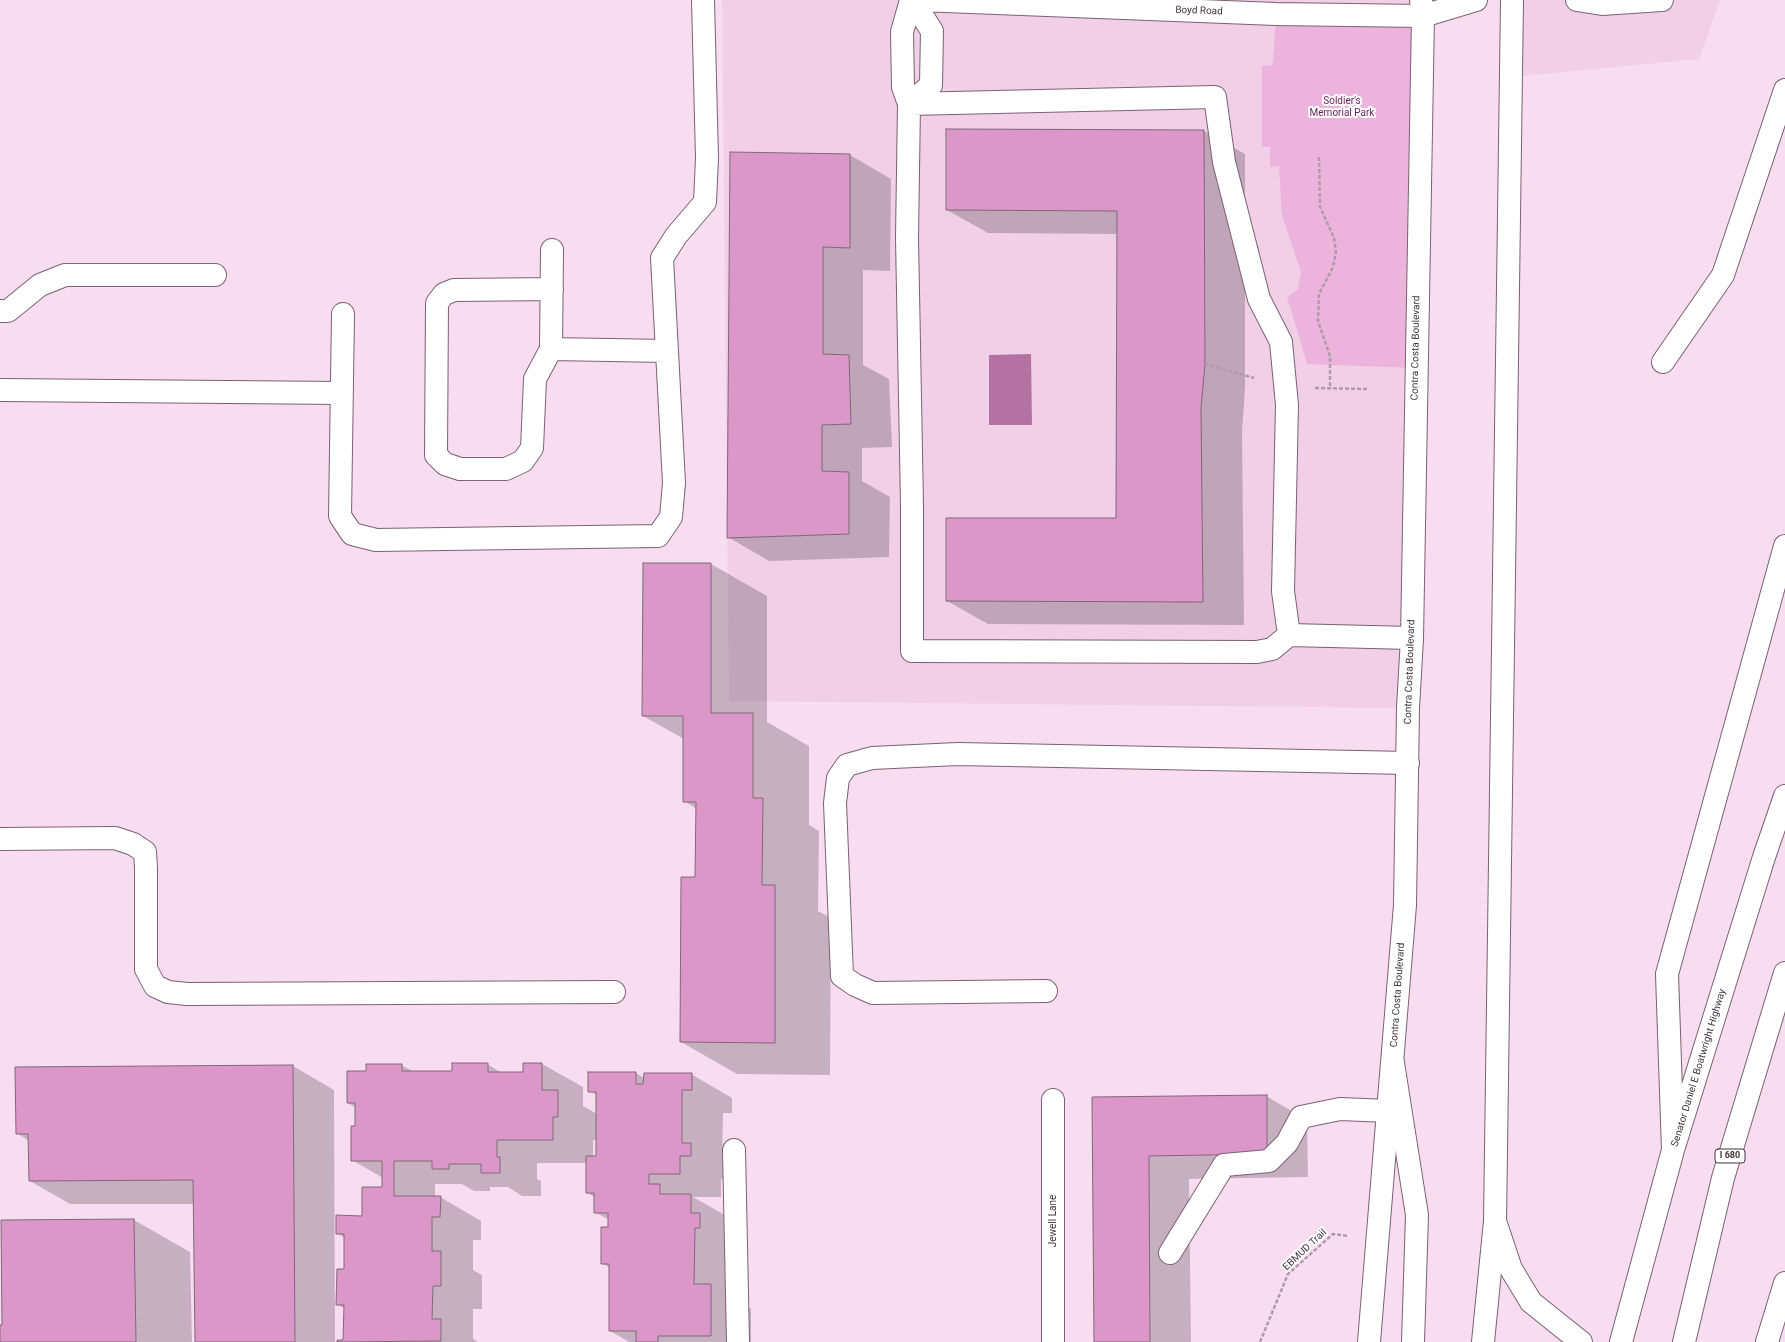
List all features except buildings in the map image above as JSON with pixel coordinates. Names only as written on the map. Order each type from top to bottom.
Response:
[{"type":"main road","points":[[343,314],[340,516],[352,534],[376,540],[658,536],[671,517],[674,483],[662,258],[676,236],[705,202],[708,158],[703,0]]},
{"type":"main road","points":[[912,0],[902,32],[903,87],[909,104],[907,238],[912,505],[912,650],[1257,652],[1272,649],[1289,635],[1412,638]]},
{"type":"main road","points":[[909,104],[930,86],[932,31],[912,0]]},
{"type":"main road","name":"Boyd Road","points":[[920,0],[1276,14],[1422,8],[1476,0]]},
{"type":"main road","points":[[1483,1342],[1495,1221],[1512,0]]},
{"type":"main road","points":[[1576,0],[1602,4],[1662,0]]},
{"type":"main road","name":"Contra Costa Boulevard","points":[[1369,1342],[1405,904],[1408,708],[1412,638],[1422,8]]},
{"type":"main road","points":[[1663,362],[1723,275],[1785,90]]},
{"type":"main road","points":[[909,104],[1215,97],[1224,162],[1259,299],[1281,342],[1287,405],[1282,591],[1289,635]]},
{"type":"main road","points":[[552,250],[552,289],[552,350],[535,380],[532,448],[523,461],[506,469],[460,469],[445,464],[436,455],[437,303],[444,294],[454,290],[552,289]]},
{"type":"main road","points":[[0,311],[8,311],[40,285],[65,275],[215,275]]},
{"type":"main road","points":[[552,350],[667,351]]},
{"type":"main road","points":[[0,390],[342,393]]},
{"type":"main road","points":[[1673,1150],[1667,974],[1785,546]]},
{"type":"main road","points":[[1046,991],[873,993],[855,985],[842,976],[835,803],[838,778],[847,765],[872,758],[958,754],[1408,763]]},
{"type":"main road","name":"Senator Daniel E Boatwright Highway","points":[[1622,1342],[1673,1150],[1764,857],[1785,796]]},
{"type":"main road","points":[[0,840],[115,838],[133,844],[145,852],[146,969],[155,986],[168,992],[187,994],[614,992]]},
{"type":"main road","name":"I 680","points":[[1684,1342],[1724,1178],[1785,973]]},
{"type":"main road","points":[[1393,1063],[1417,1215],[1413,1342]]},
{"type":"main road","name":"Jewell Lane","points":[[1053,1100],[1053,1342]]},
{"type":"main road","points":[[1170,1253],[1224,1165],[1269,1161],[1287,1143],[1301,1117],[1340,1109],[1389,1111]]},
{"type":"main road","points":[[734,1150],[738,1342]]},
{"type":"main road","points":[[1495,1221],[1511,1269],[1531,1302],[1581,1342]]},
{"type":"main road","points":[[1768,1342],[1785,1283]]},
{"type":"main road","points":[[1768,1342],[1785,1306]]},
{"type":"path","points":[[1319,157],[1320,207],[1334,238],[1336,252],[1333,267],[1319,294],[1318,321],[1330,356],[1330,389]]},
{"type":"path","name":"EBMUD Trail","points":[[1260,1342],[1288,1274],[1333,1234],[1378,1240]]},
{"type":"shaded area","points":[[722,0],[1416,0],[1408,708],[729,701]]},
{"type":"shaded area","points":[[1512,0],[1720,0],[1699,59],[1512,77]]},
{"type":"shaded area","points":[[1031,354],[1032,425],[989,425],[989,355]]},
{"type":"green space","name":"Soldier's Memorial Park","points":[[1276,14],[1423,16],[1416,368],[1307,364],[1287,297],[1298,289],[1301,272],[1282,216],[1279,166],[1270,167],[1270,147],[1262,147],[1262,66],[1273,65]]}]
